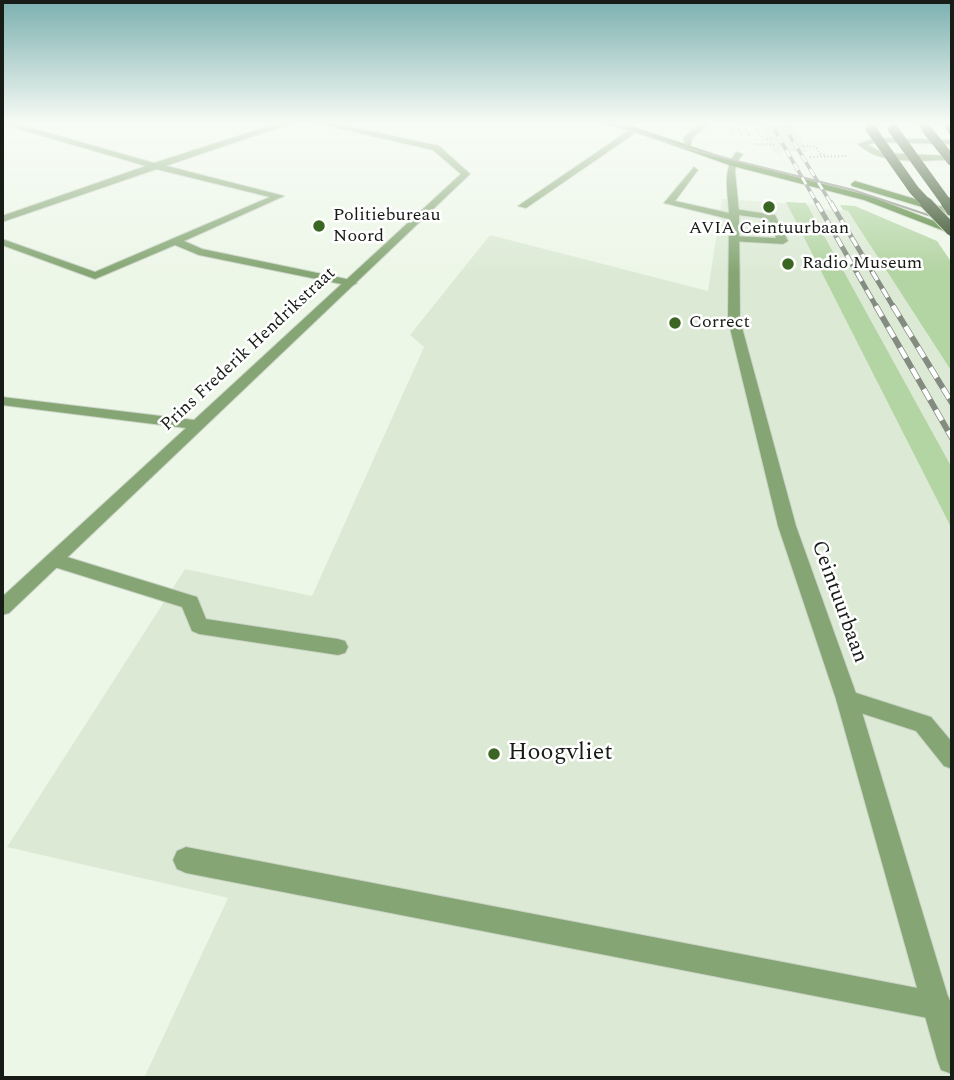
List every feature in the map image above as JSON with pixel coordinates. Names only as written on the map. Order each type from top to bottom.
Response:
[{"type":"highway","points":[[902,172],[914,190],[952,230]]},
{"type":"highway","points":[[924,172],[952,212]]},
{"type":"street","points":[[2,219],[137,172]]},
{"type":"street","points":[[2,242],[95,275],[279,196],[182,172]]},
{"type":"street","name":"Prins Frederik Hendrikstraat","points":[[2,608],[201,425],[467,174],[465,172]]},
{"type":"street","points":[[523,206],[573,172]]},
{"type":"street","points":[[692,172],[669,202],[772,218],[783,241],[734,239]]},
{"type":"street","name":"Ceintuurbaan","points":[[735,172],[734,320],[787,526],[847,699],[952,1059]]},
{"type":"street","points":[[780,172],[858,196],[952,230]]},
{"type":"street","points":[[798,172],[876,189],[952,212]]},
{"type":"street","points":[[175,241],[199,252],[351,283]]},
{"type":"street","points":[[2,401],[201,425]]},
{"type":"street","points":[[54,560],[190,601],[199,626],[338,647]]},
{"type":"street","points":[[847,699],[923,724],[952,759]]},
{"type":"street","points":[[186,860],[938,1006]]},
{"type":"shaded area","points":[[722,199],[814,205],[817,209],[848,211],[952,372],[952,1078],[144,1078],[228,898],[7,847],[185,569],[312,596],[424,347],[410,335],[490,235],[708,291]]},
{"type":"green space","points":[[786,202],[806,203],[952,468],[952,529]]},
{"type":"green space","points":[[840,205],[855,206],[937,241],[952,263],[952,372],[848,211],[843,210]]},
{"type":"tram line","points":[[783,172],[853,190],[952,223]]},
{"type":"railway","points":[[799,172],[818,205]]},
{"type":"railway","points":[[812,172],[832,205]]},
{"type":"railway","points":[[817,203],[877,308]]},
{"type":"railway","points":[[831,203],[894,308]]},
{"type":"railway","points":[[876,306],[952,438]]},
{"type":"railway","points":[[893,306],[952,403]]},
{"type":"place","name":"AVIA Ceintuurbaan","points":[[769,207]]},
{"type":"place","name":"Politiebureau Noord","points":[[319,226]]},
{"type":"place","name":"Radio Museum","points":[[788,264]]},
{"type":"place","name":"Correct","points":[[675,323]]},
{"type":"place","name":"Hoogvliet","points":[[494,754]]}]
